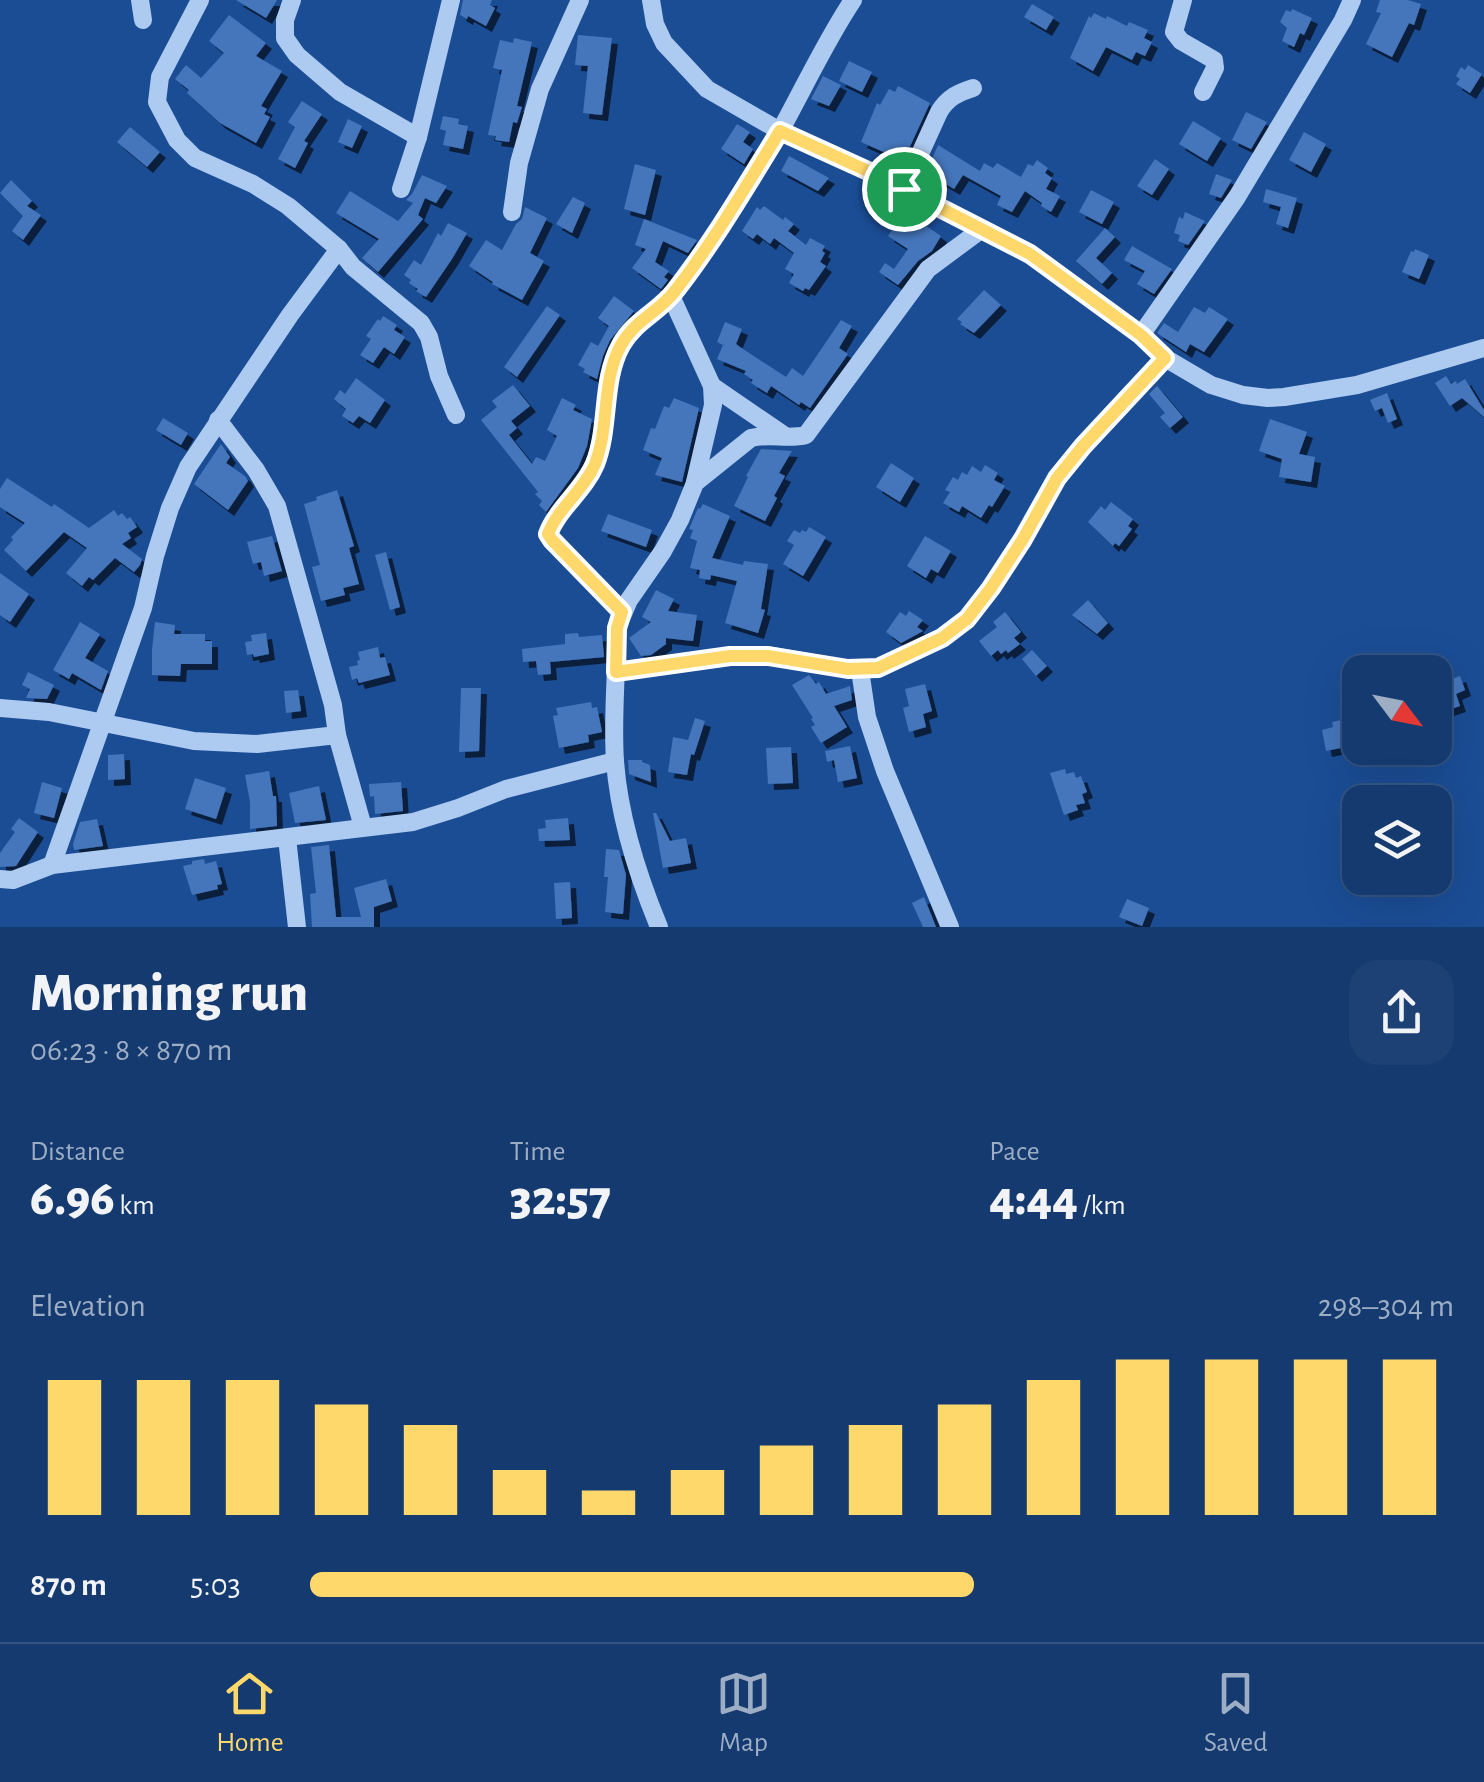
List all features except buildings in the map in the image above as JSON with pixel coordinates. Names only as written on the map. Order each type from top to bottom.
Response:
[{"type":"street","points":[[140,0],[143,20]]},
{"type":"street","points":[[200,0],[160,77],[157,102],[164,119],[195,158],[253,184],[288,206],[421,323],[456,415]]},
{"type":"street","points":[[292,0],[284,20],[285,38],[297,55],[340,92],[418,137]]},
{"type":"street","points":[[402,189],[451,0]]},
{"type":"street","points":[[651,0],[655,24],[664,43],[708,89],[780,131],[1030,254],[1141,335],[1165,358],[1211,385],[1268,398],[1357,385],[1484,348]]},
{"type":"street","points":[[622,612],[552,540],[548,534],[552,523],[577,494],[594,465],[603,434],[610,374],[619,348],[635,324],[671,296],[719,228],[780,131],[854,0]]},
{"type":"street","points":[[1183,0],[1174,32],[1181,41],[1214,60],[1216,68],[1203,92]]},
{"type":"street","points":[[1141,335],[1237,198],[1352,0]]},
{"type":"street","points":[[512,212],[519,163],[540,89],[575,1]]},
{"type":"street","points":[[904,189],[946,101],[974,88]]},
{"type":"street","points":[[695,482],[751,438],[806,435],[922,276],[982,229]]},
{"type":"street","points":[[52,865],[143,608],[170,508],[188,466],[339,249]]},
{"type":"street","points":[[659,927],[635,858],[620,798],[615,762],[616,672],[617,628],[622,612],[680,520],[695,482],[713,405],[712,386],[671,296]]},
{"type":"street","points":[[616,672],[730,656],[768,656],[860,670],[878,668],[942,638],[967,619],[1002,572],[1057,478],[1165,358]]},
{"type":"street","points":[[712,386],[785,436]]},
{"type":"street","points":[[218,420],[256,470],[277,506],[363,827]]},
{"type":"street","points":[[860,670],[867,718],[885,772],[950,927]]},
{"type":"street","points":[[0,708],[49,712],[194,742],[257,744],[337,735]]},
{"type":"street","points":[[0,878],[13,880],[52,865],[413,822],[506,788],[615,762]]},
{"type":"street","points":[[287,838],[297,927]]},
{"type":"route","points":[[780,131],[904,189],[1030,254],[1141,335],[1165,358],[1057,478],[991,588],[967,619],[942,638],[878,668],[860,670],[768,656],[730,656],[616,672],[617,628],[622,612],[548,534],[594,465],[603,434],[610,374],[619,348],[635,324],[671,296],[780,131]]}]
